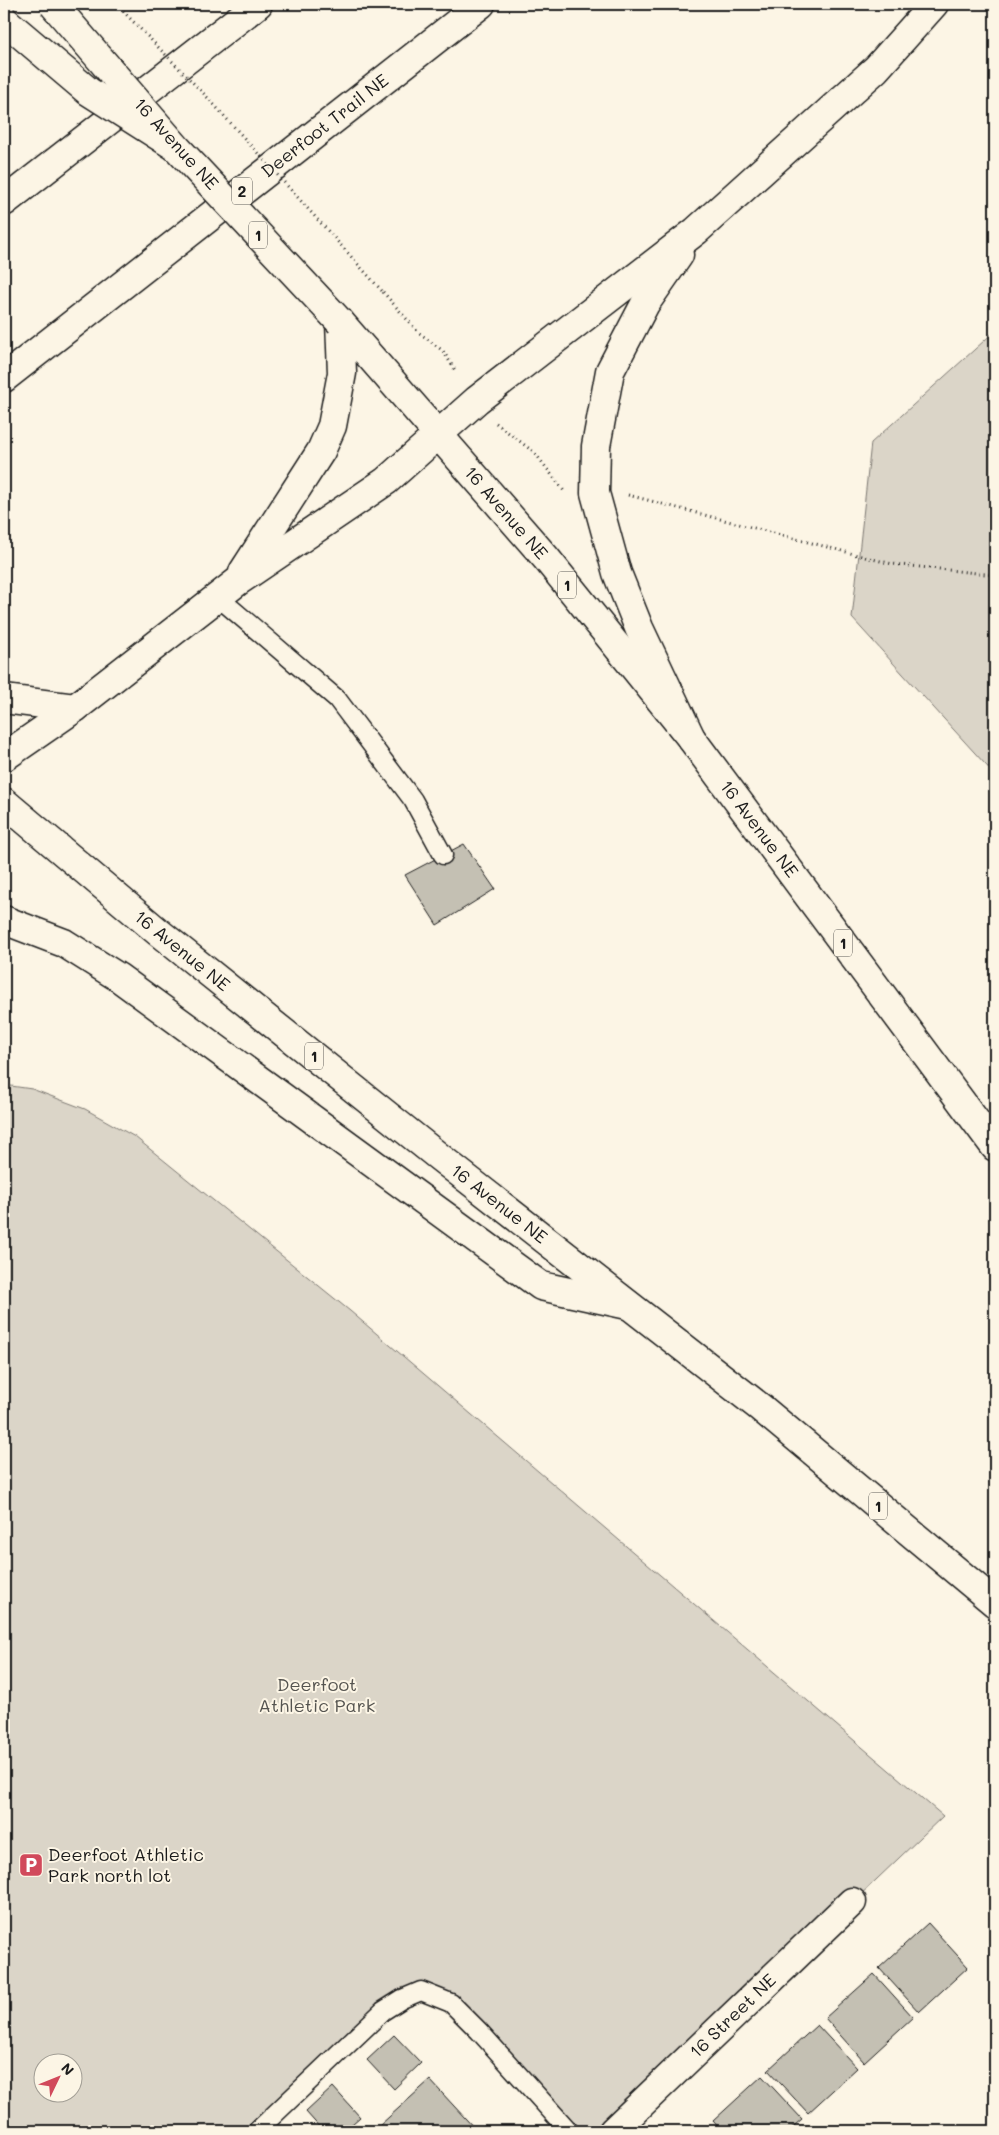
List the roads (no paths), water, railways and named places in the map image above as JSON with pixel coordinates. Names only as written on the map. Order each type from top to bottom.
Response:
[{"type":"main road","name":"16 Avenue NE","points":[[54,4],[176,147],[340,322],[546,558],[691,738],[995,1147]]},
{"type":"main road","points":[[4,202],[258,4]]},
{"type":"main road","name":"Deerfoot Trail NE","points":[[4,378],[481,4]]},
{"type":"main road","points":[[4,757],[75,708],[227,589],[386,481],[477,400],[696,231],[876,69],[934,4]]},
{"type":"main road","points":[[4,20],[88,91],[176,147]]},
{"type":"main road","points":[[691,738],[639,628],[617,573],[595,493],[596,446],[610,371],[645,304],[696,231]]},
{"type":"main road","points":[[227,589],[321,451],[332,426],[342,373],[340,322]]},
{"type":"main road","points":[[4,699],[75,708]]},
{"type":"main road","name":"16 Avenue NE","points":[[4,802],[172,943],[438,1156],[761,1408],[995,1603]]},
{"type":"main road","points":[[4,920],[64,943],[118,977],[541,1286],[628,1305]]},
{"type":"main road","name":"16 Street NE","points":[[613,2131],[852,1902]]},
{"type":"lane","points":[[227,589],[336,699],[413,800],[443,855]]},
{"type":"lane","points":[[257,2131],[383,2012],[402,1999],[421,1991],[451,2003],[479,2031],[569,2131]]},
{"type":"place","name":"Deerfoot Athletic Park north lot","points":[[31,1865]]},
{"type":"park label","name":"Deerfoot Athletic Park","points":[[317,1695]]}]
